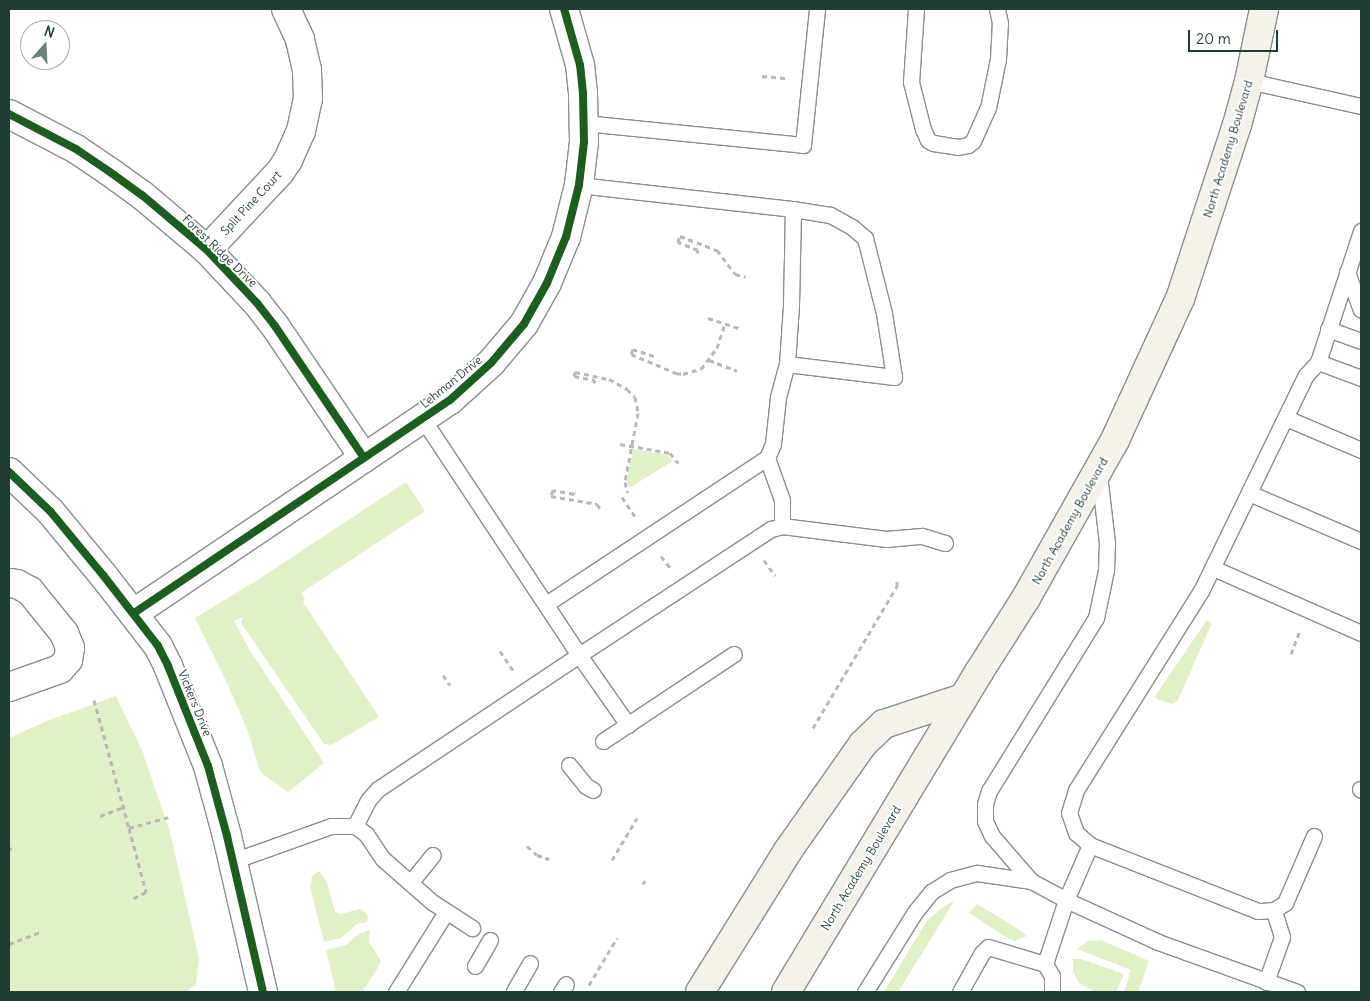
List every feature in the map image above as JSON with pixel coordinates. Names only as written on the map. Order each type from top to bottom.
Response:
[{"type":"highway","name":"North Academy Boulevard","points":[[786,992],[963,698],[1026,598],[1099,472],[1180,299],[1249,81],[1264,9]]},
{"type":"highway","points":[[700,992],[787,852],[863,744],[884,724],[963,698]]},
{"type":"street","name":"Split Pine Court","points":[[207,250],[280,172],[288,160],[301,131],[308,99],[307,70],[300,39],[286,9]]},
{"type":"street","name":"Lehman Drive","points":[[134,613],[423,418],[471,383],[491,364],[524,324],[547,283],[566,237],[579,185],[584,122],[580,65],[564,9]]},
{"type":"street","name":"Forest Ridge Drive","points":[[9,114],[58,139],[110,172],[148,200],[207,250],[257,303],[287,341],[364,458]]},
{"type":"street","name":"Vickers Drive","points":[[9,472],[66,529],[134,613],[158,646],[182,698],[208,766],[233,861],[263,992]]},
{"type":"street","points":[[9,583],[17,584],[30,591],[64,633],[70,648],[68,660],[60,669],[9,687]]},
{"type":"lane","points":[[584,122],[803,145],[816,9]]},
{"type":"lane","points":[[916,9],[911,82],[923,129],[928,140],[933,143],[958,147],[968,145],[973,141],[988,108],[998,59],[1000,23],[997,9]]},
{"type":"lane","points":[[1249,81],[1361,106]]},
{"type":"lane","points":[[579,185],[792,208],[830,215],[852,227],[865,238],[884,313],[894,377],[787,364]]},
{"type":"lane","points":[[546,604],[767,458],[773,444],[778,397],[787,364],[791,305],[792,208]]},
{"type":"lane","points":[[1314,836],[1285,903],[1274,910],[1266,912],[1249,909],[1090,845],[1082,839],[1072,826],[1069,813],[1072,799],[1123,712],[1175,634],[1213,568],[1310,370],[1318,362],[1361,231]]},
{"type":"lane","points":[[1347,272],[1361,310]]},
{"type":"lane","points":[[1328,329],[1361,341]]},
{"type":"lane","points":[[1318,362],[1361,378]]},
{"type":"lane","points":[[423,418],[579,655],[628,725]]},
{"type":"lane","points":[[1286,418],[1361,450]]},
{"type":"lane","points":[[767,458],[782,500],[782,526]]},
{"type":"lane","points":[[1031,881],[992,836],[986,821],[985,804],[989,791],[1096,618],[1104,579],[1107,543],[1099,472]]},
{"type":"lane","points":[[1249,493],[1361,541]]},
{"type":"lane","points":[[355,826],[369,799],[378,788],[771,529],[782,526],[886,539],[922,536],[945,543]]},
{"type":"lane","points":[[1213,568],[1361,633]]},
{"type":"lane","points":[[603,741],[734,654]]},
{"type":"lane","points":[[569,764],[586,786],[593,790]]},
{"type":"lane","points":[[233,861],[331,826],[355,826],[366,834],[383,859],[410,883],[446,912],[472,928]]},
{"type":"lane","points":[[1045,964],[1066,900],[1090,845]]},
{"type":"lane","points":[[410,883],[433,855]]},
{"type":"lane","points":[[865,992],[915,912],[931,892],[960,876],[977,873],[1031,881],[1066,900],[1164,945],[1297,992]]},
{"type":"lane","points":[[1266,982],[1282,937],[1274,910]]},
{"type":"lane","points":[[396,992],[446,912]]},
{"type":"lane","points":[[475,966],[490,940]]},
{"type":"lane","points":[[960,992],[982,953],[988,947],[1045,964],[1052,976],[1052,992]]},
{"type":"lane","points":[[514,990],[530,963]]},
{"type":"path","points":[[697,254],[698,250],[678,242],[680,236],[717,250],[735,274],[746,277]]},
{"type":"path","points":[[708,318],[741,329]]},
{"type":"path","points":[[654,356],[634,349],[631,354],[683,374],[701,369],[717,348],[725,324]]},
{"type":"path","points":[[709,360],[737,371]]},
{"type":"path","points":[[594,383],[595,380],[574,376],[575,372],[609,379],[627,388],[635,397],[638,408],[625,482],[628,493]]},
{"type":"path","points":[[620,444],[670,453],[678,463]]},
{"type":"path","points":[[574,492],[574,494],[553,490],[552,496],[597,504],[601,510]]},
{"type":"path","points":[[662,556],[667,563]]},
{"type":"path","points":[[813,728],[897,586],[897,581]]},
{"type":"path","points":[[443,675],[450,685]]},
{"type":"path","points":[[94,700],[146,892],[132,899]]},
{"type":"path","points":[[100,816],[123,807]]},
{"type":"path","points":[[129,828],[169,817]]},
{"type":"path","points":[[612,860],[637,818]]},
{"type":"path","points":[[527,846],[534,853],[549,859]]},
{"type":"path","points":[[9,944],[43,931]]},
{"type":"path","points":[[585,992],[617,938]]},
{"type":"green space","points":[[633,449],[667,455],[673,461],[629,488],[627,480]]},
{"type":"green space","points":[[406,482],[425,511],[301,593],[305,599],[303,602],[379,717],[331,745],[324,744],[241,623],[243,617],[234,621],[249,649],[324,763],[288,792],[260,772],[248,732],[229,687],[195,618],[259,579]]},
{"type":"green space","points":[[1207,620],[1212,623],[1178,700],[1172,704],[1157,699],[1155,696]]},
{"type":"green space","points":[[116,696],[143,753],[170,832],[199,958],[196,985],[185,992],[9,992],[9,738],[47,721]]},
{"type":"green space","points":[[319,871],[327,882],[335,912],[341,914],[359,909],[365,912],[368,917],[367,922],[357,924],[341,938],[324,942],[310,887],[312,876]]},
{"type":"green space","points":[[955,900],[898,992],[884,992],[926,922],[943,907]]},
{"type":"green space","points":[[977,904],[1027,936],[1015,941],[1007,938],[969,913]]},
{"type":"green space","points":[[370,930],[369,942],[381,961],[378,968],[362,992],[336,992],[326,950],[346,945],[359,934]]},
{"type":"green space","points":[[1101,940],[1149,961],[1138,992],[1124,992],[1131,970],[1077,949],[1088,941]]},
{"type":"green space","points":[[1073,959],[1081,959],[1124,974],[1116,992],[1096,992],[1080,984],[1073,972]]},
{"type":"cycle path","points":[[134,613],[450,400],[491,363],[524,324],[547,283],[566,237],[579,185],[584,142],[583,93],[580,65],[564,9]]},
{"type":"cycle path","points":[[9,114],[76,149],[110,172],[142,195],[207,250],[257,303],[275,326],[364,458]]},
{"type":"cycle path","points":[[9,472],[50,511],[103,575],[158,646],[168,666],[208,766],[227,836],[263,992]]}]
